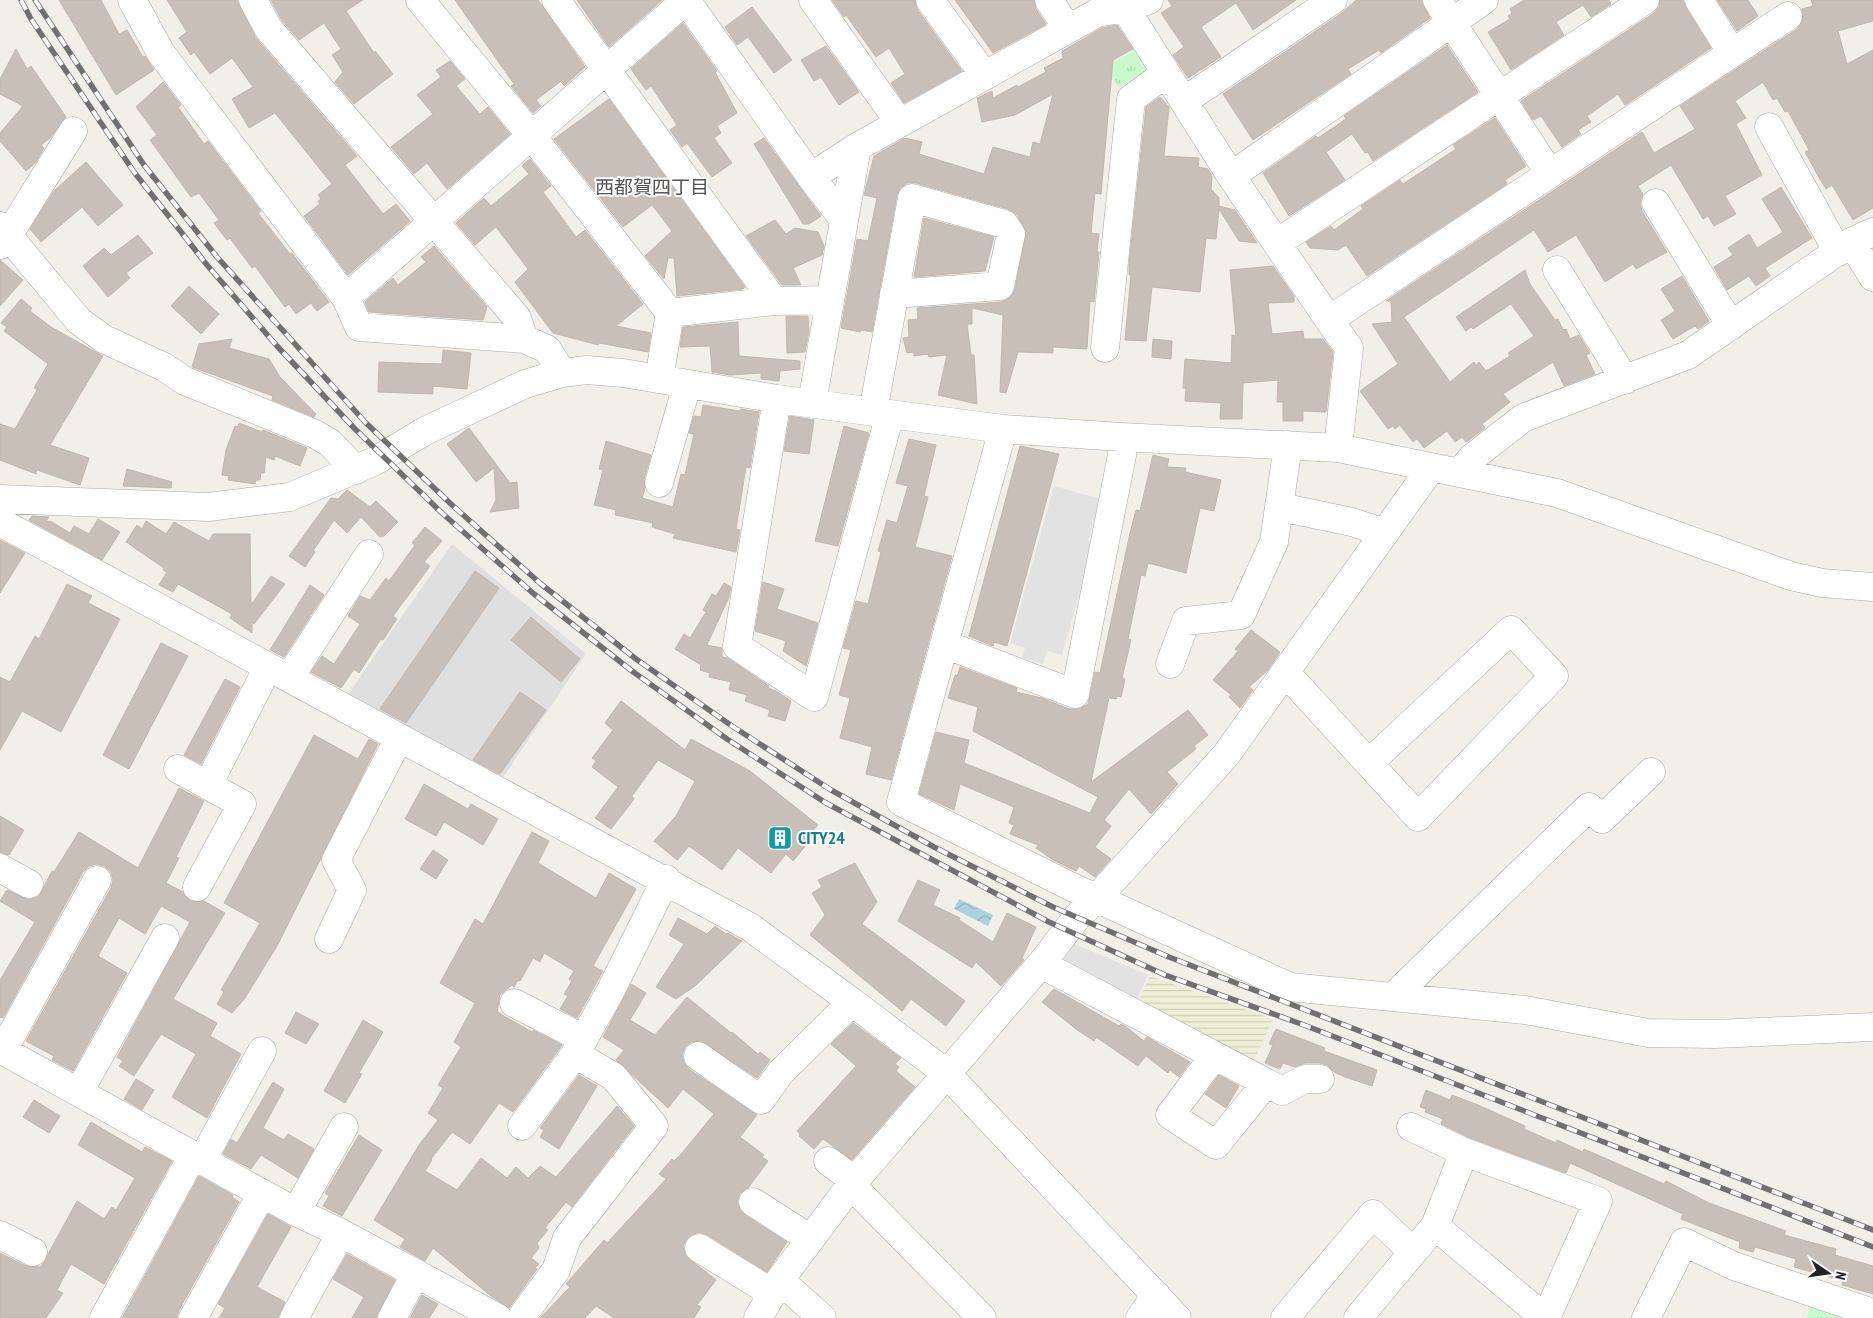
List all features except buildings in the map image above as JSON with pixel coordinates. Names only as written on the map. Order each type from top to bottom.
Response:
[{"type":"street","points":[[132,0],[161,53],[346,298],[359,327],[524,338],[546,349],[562,373]]},
{"type":"street","points":[[253,0],[268,28],[517,318],[524,338]]},
{"type":"street","points":[[420,0],[532,135],[670,313],[659,379]]},
{"type":"street","points":[[556,0],[774,301]]},
{"type":"street","points":[[346,298],[686,0],[811,177],[844,220]]},
{"type":"street","points":[[813,0],[899,122]]},
{"type":"street","points":[[930,0],[985,76]]},
{"type":"street","points":[[1049,0],[1068,29]]},
{"type":"street","points":[[1184,101],[1333,0]]},
{"type":"street","points":[[1437,0],[1550,174]]},
{"type":"street","points":[[1231,176],[1484,0]]},
{"type":"street","points":[[1277,243],[1645,0]]},
{"type":"street","points":[[1699,0],[1732,53]]},
{"type":"street","points":[[811,177],[899,122],[1097,13],[1137,4],[1166,73],[1231,176],[1348,348],[1338,448]]},
{"type":"street","points":[[1329,320],[1788,16]]},
{"type":"street","points":[[1105,348],[1131,99],[1166,73]]},
{"type":"street","points":[[1769,127],[1854,242],[1873,277]]},
{"type":"street","points":[[73,131],[3,236],[79,321],[104,339],[164,367],[185,381],[315,434],[330,443],[356,470]]},
{"type":"street","points":[[812,403],[828,300],[857,147]]},
{"type":"street","points":[[777,399],[738,646],[814,697],[881,413],[894,294],[912,198],[1004,224],[1012,234],[1000,286],[894,294]]},
{"type":"street","points":[[1656,203],[1731,326]]},
{"type":"street","points":[[1462,473],[1472,457],[1523,418],[1688,355],[1854,242]]},
{"type":"street","points":[[1557,270],[1625,380]]},
{"type":"street","points":[[670,313],[774,301],[828,300]]},
{"type":"street","points":[[1,518],[208,507],[290,498],[384,457],[425,431],[525,384],[562,373],[587,370],[659,379],[777,399],[1003,429],[1338,448],[1557,493],[1791,576],[1822,583],[1873,587]]},
{"type":"street","points":[[659,483],[687,385]]},
{"type":"street","points":[[1003,429],[901,802],[1096,898],[1290,987],[1525,1010],[1648,1033],[1714,1034],[1873,1027]]},
{"type":"street","points":[[944,644],[1075,694],[1122,456],[1122,437]]},
{"type":"street","points":[[1170,664],[1186,621],[1241,615],[1274,542],[1288,445]]},
{"type":"street","points":[[758,1318],[809,1238],[853,1183],[946,1072],[1041,964],[1077,917],[1226,755],[1431,468]]},
{"type":"street","points":[[1280,507],[1352,522],[1385,533]]},
{"type":"street","points":[[1,518],[279,673],[666,879],[750,927],[946,1072],[1177,1318]]},
{"type":"street","points":[[208,785],[279,673],[369,554]]},
{"type":"street","points":[[1285,672],[1418,817],[1554,676],[1511,630],[1369,763]]},
{"type":"street","points":[[329,939],[352,890],[336,860],[400,738]]},
{"type":"street","points":[[178,769],[242,804],[197,887]]},
{"type":"street","points":[[1400,998],[1401,990],[1589,807],[1602,820],[1651,772]]},
{"type":"street","points":[[522,1126],[579,1047],[610,992],[666,879]]},
{"type":"street","points":[[97,880],[2,1050],[296,1212],[341,1233],[498,1318]]},
{"type":"street","points":[[79,1092],[165,938]]},
{"type":"street","points":[[1041,964],[1282,1091],[1305,1079],[1320,1079]]},
{"type":"street","points":[[514,1002],[579,1047],[614,1077],[654,1126],[567,1238],[556,1270],[521,1318]]},
{"type":"street","points":[[702,1067],[761,1100],[780,1073],[852,1002]]},
{"type":"street","points":[[104,1318],[262,1051]]},
{"type":"street","points":[[1214,1056],[1170,1115],[1216,1144],[1266,1083]]},
{"type":"street","points":[[296,1212],[344,1127]]},
{"type":"street","points":[[1411,1127],[1464,1152],[1598,1201],[1534,1314],[1435,1226]]},
{"type":"street","points":[[1360,1317],[1435,1226],[1464,1152]]},
{"type":"street","points":[[828,1161],[853,1183],[982,1318]]},
{"type":"street","points":[[194,1318],[262,1192]]},
{"type":"street","points":[[753,1202],[809,1238]]},
{"type":"street","points":[[1285,1318],[1373,1214],[1413,1252]]},
{"type":"street","points":[[294,1318],[341,1233]]},
{"type":"street","points":[[0,1235],[33,1252]]},
{"type":"street","points":[[1646,1318],[1684,1242],[1734,1266],[1873,1313]]},
{"type":"street","points":[[699,1248],[776,1287],[822,1318]]},
{"type":"street","points":[[392,1318],[416,1273]]},
{"type":"street","points":[[1140,1318],[1156,1295]]},
{"type":"shaded area","points":[[1054,486],[1100,499],[1088,541],[1094,542],[1062,655],[1047,651],[1043,664],[1022,658],[1025,648],[1010,643]]},
{"type":"shaded area","points":[[452,544],[586,654],[498,785],[344,700]]},
{"type":"shaded area","points":[[1072,943],[1148,975],[1135,1003],[1053,962]]},
{"type":"green space","points":[[1141,46],[1149,62],[1147,69],[1119,88],[1106,67]]},
{"type":"green space","points":[[1150,976],[1273,1019],[1253,1062],[1138,1002]]},
{"type":"green space","points":[[1813,1294],[1856,1318],[1807,1318]]},
{"type":"water","points":[[959,899],[993,915],[988,926],[954,909]]},
{"type":"railway","points":[[21,0],[31,19],[134,172],[207,265],[277,346],[355,429],[443,514],[534,594],[632,671],[727,739],[826,803],[1049,922],[1165,975],[1304,1025],[1873,1247]]},
{"type":"railway","points":[[35,0],[144,165],[217,257],[365,422],[452,505],[541,584],[636,659],[732,726],[831,790],[934,847],[1053,907],[1169,957],[1873,1230]]},
{"type":"place","name":"CITY24","points":[[780,838]]},
{"type":"district","name":"西都賀四丁目","points":[[652,187]]}]
